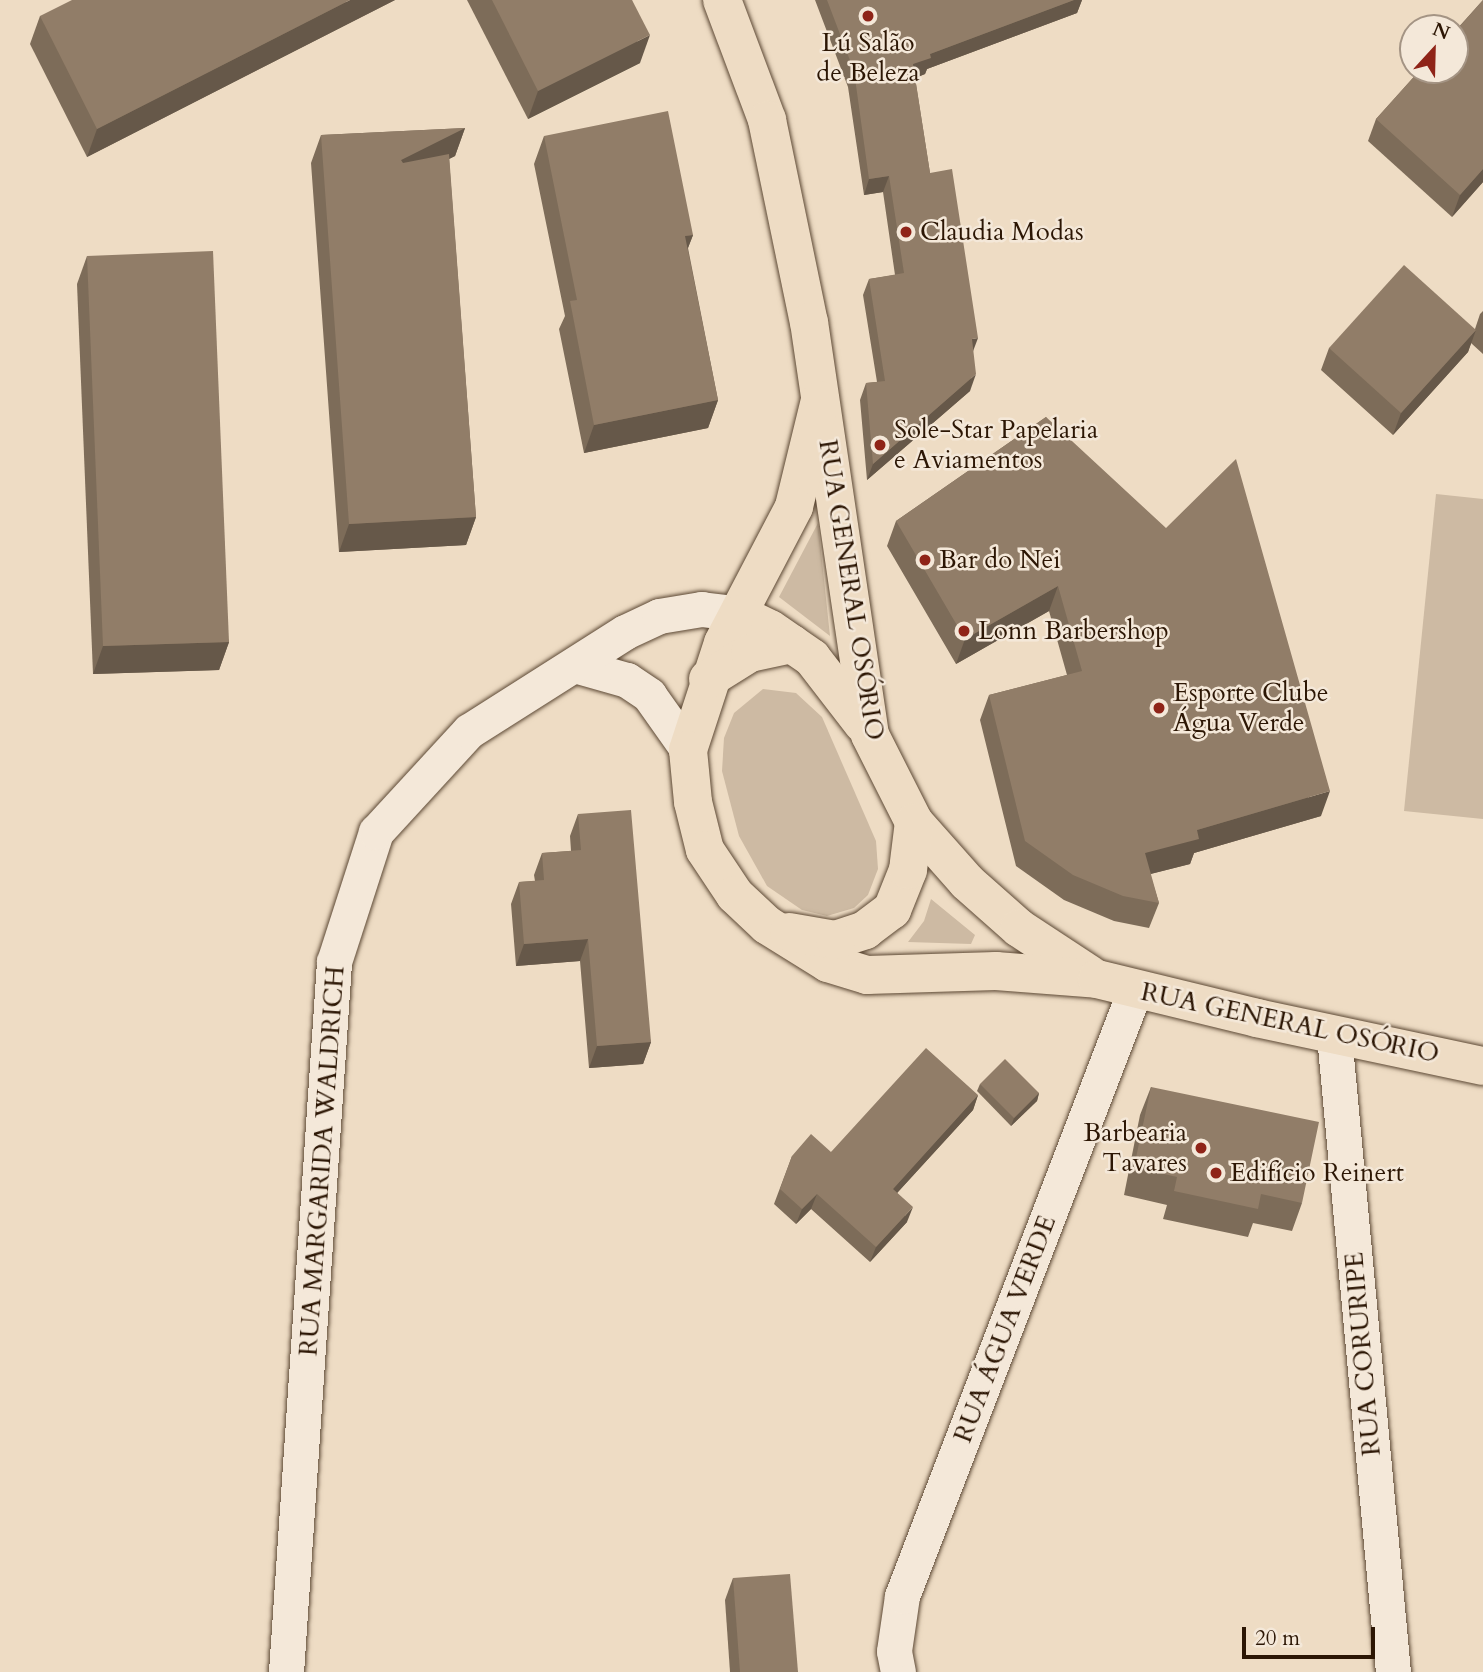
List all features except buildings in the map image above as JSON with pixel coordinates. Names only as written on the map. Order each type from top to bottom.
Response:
[{"type":"main road","name":"RUA GENERAL OSÓRIO","points":[[722,0],[767,120],[820,400],[870,735],[914,822],[967,882],[1019,928],[1097,979]]},
{"type":"main road","name":"RUA GENERAL OSÓRIO","points":[[820,400],[794,507],[708,679],[688,750],[693,802],[705,850],[735,895],[767,925],[828,963],[867,975],[996,971],[1097,979],[1334,1035],[1483,1066]]},
{"type":"main road","points":[[739,614],[792,644],[831,678],[870,735]]},
{"type":"main road","points":[[708,679],[750,653],[792,644]]},
{"type":"main road","points":[[767,925],[806,937],[835,940],[865,930],[892,910],[908,870],[914,822]]},
{"type":"street","name":"RUA MARGARIDA WALDRICH","points":[[286,1672],[334,962],[376,832],[469,731],[574,665],[659,616],[701,608],[739,614]]},
{"type":"street","points":[[574,665],[627,680],[649,695],[688,750]]},
{"type":"street","name":"RUA ÁGUA VERDE","points":[[898,1672],[894,1651],[902,1596],[1135,990]]},
{"type":"street","name":"RUA CORURIPE","points":[[1334,1035],[1393,1672]]},
{"type":"shaded area","points":[[1436,494],[1483,499],[1483,819],[1404,811]]},
{"type":"shaded area","points":[[818,523],[830,636],[779,597]]},
{"type":"shaded area","points":[[763,689],[796,693],[822,717],[876,841],[878,869],[868,895],[854,908],[827,916],[802,910],[767,886],[739,836],[722,771],[724,738],[734,713]]},
{"type":"shaded area","points":[[931,899],[975,935],[971,944],[908,942],[924,921]]},
{"type":"place","name":"Lú Salão de Beleza","points":[[868,16]]},
{"type":"place","name":"Claudia Modas","points":[[906,232]]},
{"type":"place","name":"Sole-Star Papelaria e Aviamentos","points":[[880,445]]},
{"type":"place","name":"Bar do Nei","points":[[925,560]]},
{"type":"place","name":"Lonn Barbershop","points":[[964,631]]},
{"type":"place","name":"Esporte Clube Água Verde","points":[[1159,708]]},
{"type":"place","name":"Barbearia Tavares","points":[[1201,1148]]},
{"type":"place","name":"Edifício Reinert","points":[[1216,1173]]}]
